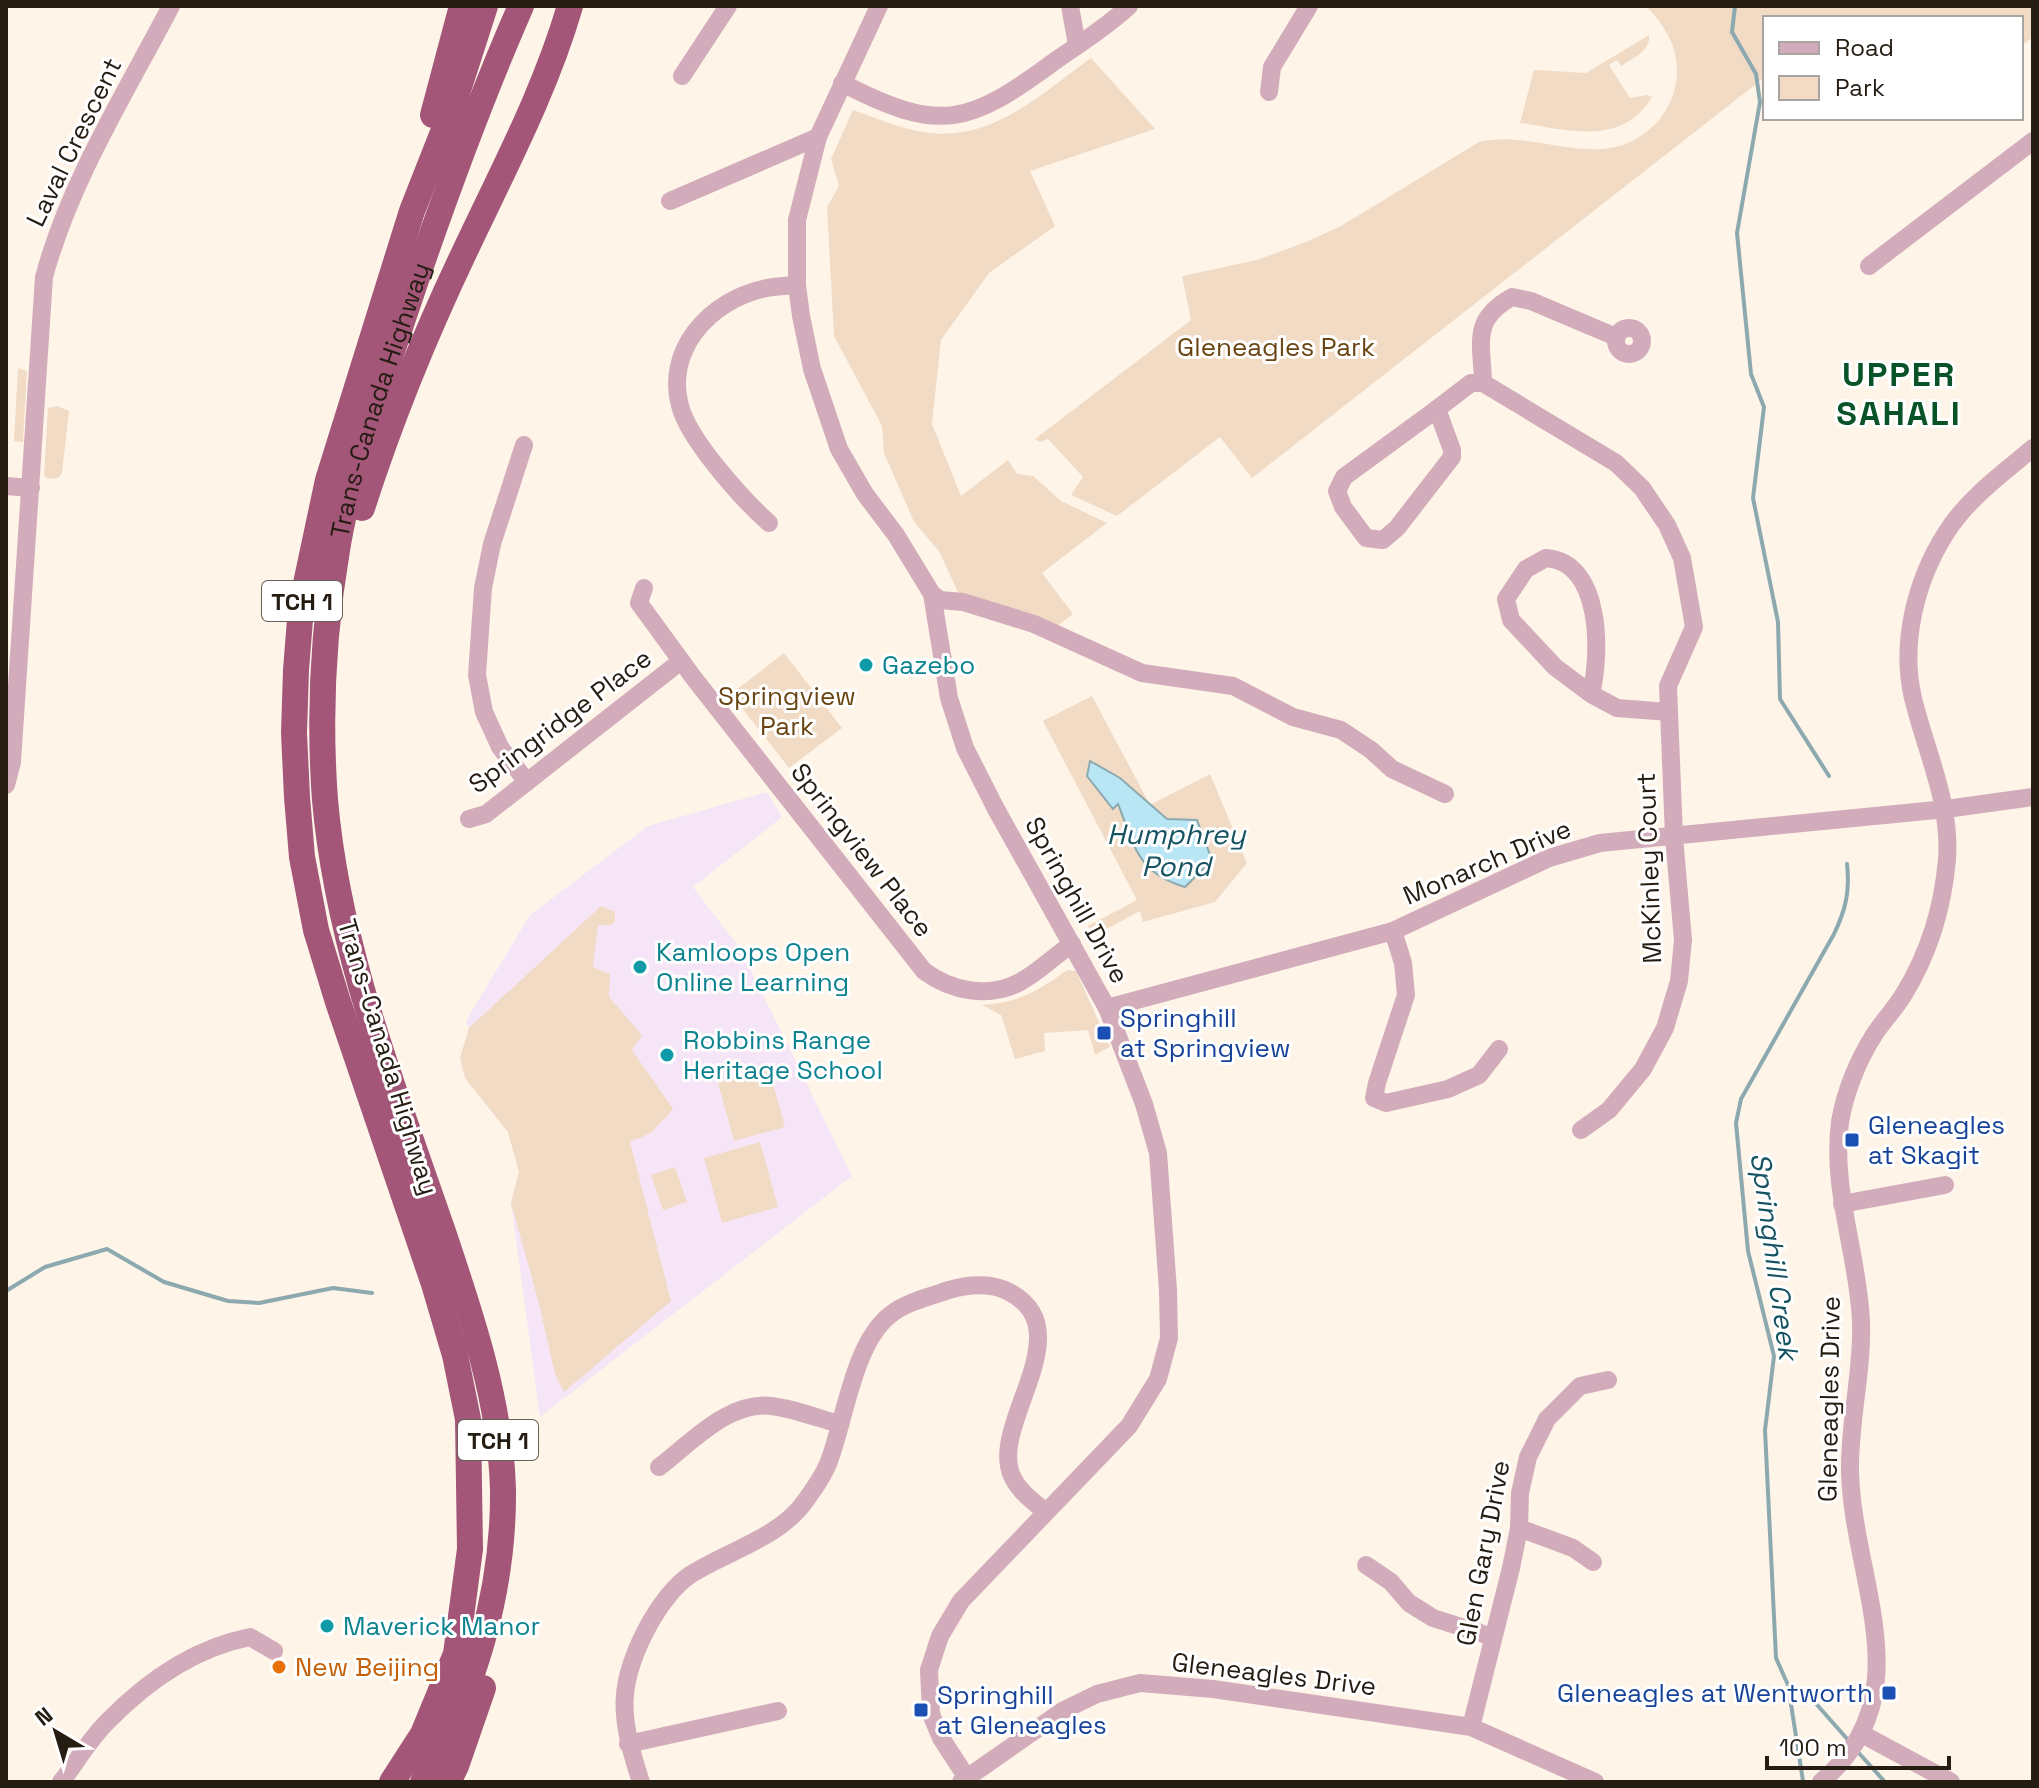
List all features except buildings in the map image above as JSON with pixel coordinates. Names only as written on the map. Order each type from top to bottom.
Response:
[{"type":"highway","points":[[412,211],[434,108],[462,6]]},
{"type":"highway","name":"Trans-Canada Highway","points":[[392,1782],[423,1734],[456,1654],[470,1549],[468,1419],[455,1355],[434,1284],[316,930],[302,857],[294,733],[301,607],[328,480],[412,211],[451,112],[485,6]]},
{"type":"highway","name":"Trans-Canada Highway","points":[[423,1782],[471,1679],[493,1606],[500,1553],[503,1489],[496,1422],[459,1278],[363,997],[331,860],[322,733],[337,550],[351,487],[399,331],[456,165],[521,6]]},
{"type":"highway","points":[[330,614],[369,489],[413,369],[462,255],[537,100],[570,6]]},
{"type":"highway","points":[[448,1782],[483,1693],[493,1606]]},
{"type":"highway","points":[[382,1782],[423,1734]]},
{"type":"street","name":"Laval Crescent","points":[[6,785],[12,762],[44,277],[55,234],[79,181],[171,6]]},
{"type":"street","points":[[682,76],[728,6]]},
{"type":"street","name":"Springhill Drive","points":[[879,6],[818,137],[797,220],[797,285],[812,369],[839,449],[865,494],[896,535],[932,594],[949,698],[965,748],[1107,1008],[1144,1104],[1158,1153],[1169,1338],[1158,1379],[1129,1426],[961,1601],[940,1636],[929,1670],[931,1714],[964,1780]]},
{"type":"street","points":[[1070,6],[1077,45]]},
{"type":"street","points":[[842,83],[911,112],[942,118],[974,112],[1005,97],[1129,6]]},
{"type":"street","points":[[1269,92],[1272,67],[1309,6]]},
{"type":"street","points":[[670,201],[818,137]]},
{"type":"street","points":[[1869,266],[2033,141]]},
{"type":"street","points":[[769,523],[750,506],[694,435],[682,413],[677,386],[681,355],[700,322],[728,302],[766,288],[797,285]]},
{"type":"street","points":[[1437,409],[1452,457],[1397,528],[1383,540],[1366,538],[1343,507],[1337,491],[1344,477],[1471,383],[1483,383],[1481,330],[1492,309],[1512,297],[1531,301],[1616,337]]},
{"type":"street","name":"McKinley Court","points":[[1483,383],[1616,463],[1642,488],[1667,525],[1682,558],[1694,627],[1668,686],[1674,837],[1683,940],[1679,981],[1665,1028],[1643,1069],[1609,1110],[1581,1130]]},
{"type":"street","points":[[524,445],[492,544],[486,573],[477,675],[484,712],[500,747],[527,782]]},
{"type":"street","name":"Gleneagles Drive","points":[[1821,1782],[1835,1770],[1862,1734],[1876,1691],[1878,1648],[1852,1507],[1850,1467],[1861,1326],[1853,1255],[1842,1204],[1840,1122],[1852,1078],[1873,1037],[1903,995],[1927,950],[1941,907],[1947,856],[1946,809],[1912,695],[1908,640],[1920,586],[1946,532],[1984,490],[2033,448]]},
{"type":"street","points":[[6,486],[31,488]]},
{"type":"street","points":[[1591,694],[1596,676],[1594,606],[1568,564],[1546,558],[1526,569],[1506,599],[1511,620],[1555,667],[1591,694],[1617,708],[1669,712]]},
{"type":"street","name":"Springview Place","points":[[644,588],[639,603],[681,661],[924,971],[940,983],[957,989],[979,991],[1007,988],[1021,982],[1072,944]]},
{"type":"street","points":[[932,594],[940,600],[987,608],[1034,624],[1142,673],[1233,686],[1293,717],[1341,730],[1392,769],[1445,794]]},
{"type":"street","name":"Springridge Place","points":[[469,819],[486,814],[681,661]]},
{"type":"street","name":"Monarch Drive","points":[[1107,1008],[1393,931],[1549,858],[1600,843],[1946,809],[2033,797]]},
{"type":"street","points":[[1393,931],[1403,963],[1406,995],[1374,1098],[1386,1103],[1448,1089],[1479,1075],[1499,1049]]},
{"type":"street","points":[[1842,1204],[1945,1185]]},
{"type":"street","points":[[641,1782],[628,1744],[623,1692],[633,1652],[657,1610],[687,1577],[777,1527],[804,1503],[827,1465],[866,1344],[890,1315],[923,1299],[962,1286],[984,1286],[1009,1292],[1034,1317],[1038,1338],[1035,1364],[1008,1447],[1009,1466],[1014,1481],[1046,1512]]},
{"type":"street","name":"Glen Gary Drive","points":[[1471,1727],[1511,1568],[1519,1528],[1520,1493],[1528,1457],[1547,1419],[1580,1386],[1608,1380]]},
{"type":"street","points":[[659,1467],[731,1412],[747,1407],[772,1406],[839,1424]]},
{"type":"street","points":[[1519,1528],[1573,1548],[1593,1562]]},
{"type":"street","points":[[1366,1565],[1391,1582],[1409,1603],[1433,1618],[1493,1637]]},
{"type":"street","points":[[61,1782],[105,1724],[169,1670],[216,1646],[250,1637],[274,1651]]},
{"type":"street","name":"Gleneagles Drive","points":[[964,1780],[1064,1710],[1097,1694],[1140,1683],[1213,1689],[1471,1727],[1595,1782]]},
{"type":"street","points":[[628,1744],[778,1711]]},
{"type":"street","points":[[1862,1734],[1951,1782]]},
{"type":"shaded area","points":[[767,792],[782,817],[693,887],[741,950],[852,1176],[540,1417],[511,1203],[519,1172],[508,1132],[465,1078],[460,1058],[469,1028],[466,1021],[530,915],[648,826]]},
{"type":"green space","name":"Gleneagles Park","points":[[1646,6],[2033,6],[2033,37],[2023,44],[2023,16],[1763,16],[1763,79],[1252,478],[1220,437],[1117,516],[1071,495],[1083,477],[1048,439],[1040,442],[1035,439],[1191,320],[1182,276],[1257,260],[1306,242],[1341,226],[1479,142],[1523,140],[1589,149],[1610,148],[1630,142],[1650,129],[1662,116],[1675,88],[1675,53],[1661,24]]},
{"type":"green space","points":[[1649,35],[1649,41],[1640,54],[1621,66],[1617,60],[1609,65],[1630,98],[1652,97],[1640,113],[1610,129],[1593,131],[1520,123],[1534,70],[1586,73]]},
{"type":"green space","points":[[1091,58],[1155,129],[1030,171],[1055,226],[989,273],[941,340],[932,424],[961,496],[1008,460],[1017,474],[1033,476],[1061,501],[1107,523],[1042,573],[1073,614],[1050,632],[963,603],[939,551],[914,522],[884,453],[882,426],[834,336],[827,207],[839,186],[831,159],[853,110],[923,132],[947,134],[970,131],[1013,113]]},
{"type":"green space","points":[[18,368],[27,371],[23,442],[14,441]]},
{"type":"green space","points":[[57,406],[69,411],[62,473],[58,478],[48,479],[44,475],[48,408]]},
{"type":"green space","name":"Springview Park","points":[[784,653],[842,728],[789,768],[731,694]]},
{"type":"green space","points":[[1092,696],[1150,805],[1210,774],[1247,863],[1215,902],[1143,922],[1140,911],[1093,936],[1088,926],[1137,900],[1043,721]]},
{"type":"green space","points":[[601,906],[615,912],[615,922],[598,925],[593,967],[610,974],[609,997],[642,1035],[632,1050],[673,1109],[651,1133],[630,1142],[671,1301],[564,1392],[555,1374],[511,1203],[519,1172],[508,1132],[465,1078],[460,1058],[469,1028]]},
{"type":"green space","points":[[1067,970],[1076,971],[1110,1047],[1095,1055],[1088,1030],[1044,1033],[1045,1051],[1015,1059],[1001,1015],[982,1005],[1027,995]]},
{"type":"green space","points":[[769,1070],[785,1127],[734,1141],[718,1083]]},
{"type":"green space","points":[[760,1142],[778,1207],[722,1223],[704,1158]]},
{"type":"green space","points":[[675,1167],[687,1202],[663,1210],[651,1175]]},
{"type":"water","name":"Humphrey Pond","points":[[1090,761],[1120,778],[1167,819],[1197,820],[1212,860],[1185,887],[1156,874],[1140,856],[1118,804],[1113,809],[1087,776]]},
{"type":"waterway","name":"Springhill Creek","points":[[1735,6],[1732,32],[1756,74],[1760,102],[1737,233],[1751,374],[1764,407],[1753,498],[1778,622],[1780,699],[1829,776]]},
{"type":"waterway","name":"Springhill Creek","points":[[1847,864],[1847,891],[1838,925],[1741,1099],[1736,1123],[1748,1251],[1774,1356],[1765,1430],[1776,1658],[1788,1685],[1811,1698],[1849,1741]]},
{"type":"waterway","points":[[6,1291],[45,1267],[107,1249],[164,1282],[228,1301],[259,1303],[333,1288],[372,1293]]},
{"type":"waterway","points":[[1788,1685],[1803,1781]]},
{"type":"waterway","name":"Springhill Creek","points":[[1857,1751],[1885,1782]]},
{"type":"place","name":"Gazebo","points":[[866,665]]},
{"type":"place","name":"Kamloops Open Online Learning","points":[[640,967]]},
{"type":"place","name":"Springhill at Springview","points":[[1104,1033]]},
{"type":"place","name":"Robbins Range Heritage School","points":[[667,1055]]},
{"type":"place","name":"Gleneagles at Skagit","points":[[1852,1140]]},
{"type":"place","name":"Maverick Manor","points":[[327,1626]]},
{"type":"place","name":"New Beijing","points":[[279,1667]]},
{"type":"place","name":"Gleneagles at Wentworth","points":[[1889,1693]]},
{"type":"place","name":"Springhill at Gleneagles","points":[[921,1710]]},
{"type":"district","name":"UPPER SAHALI","points":[[1899,394]]}]
